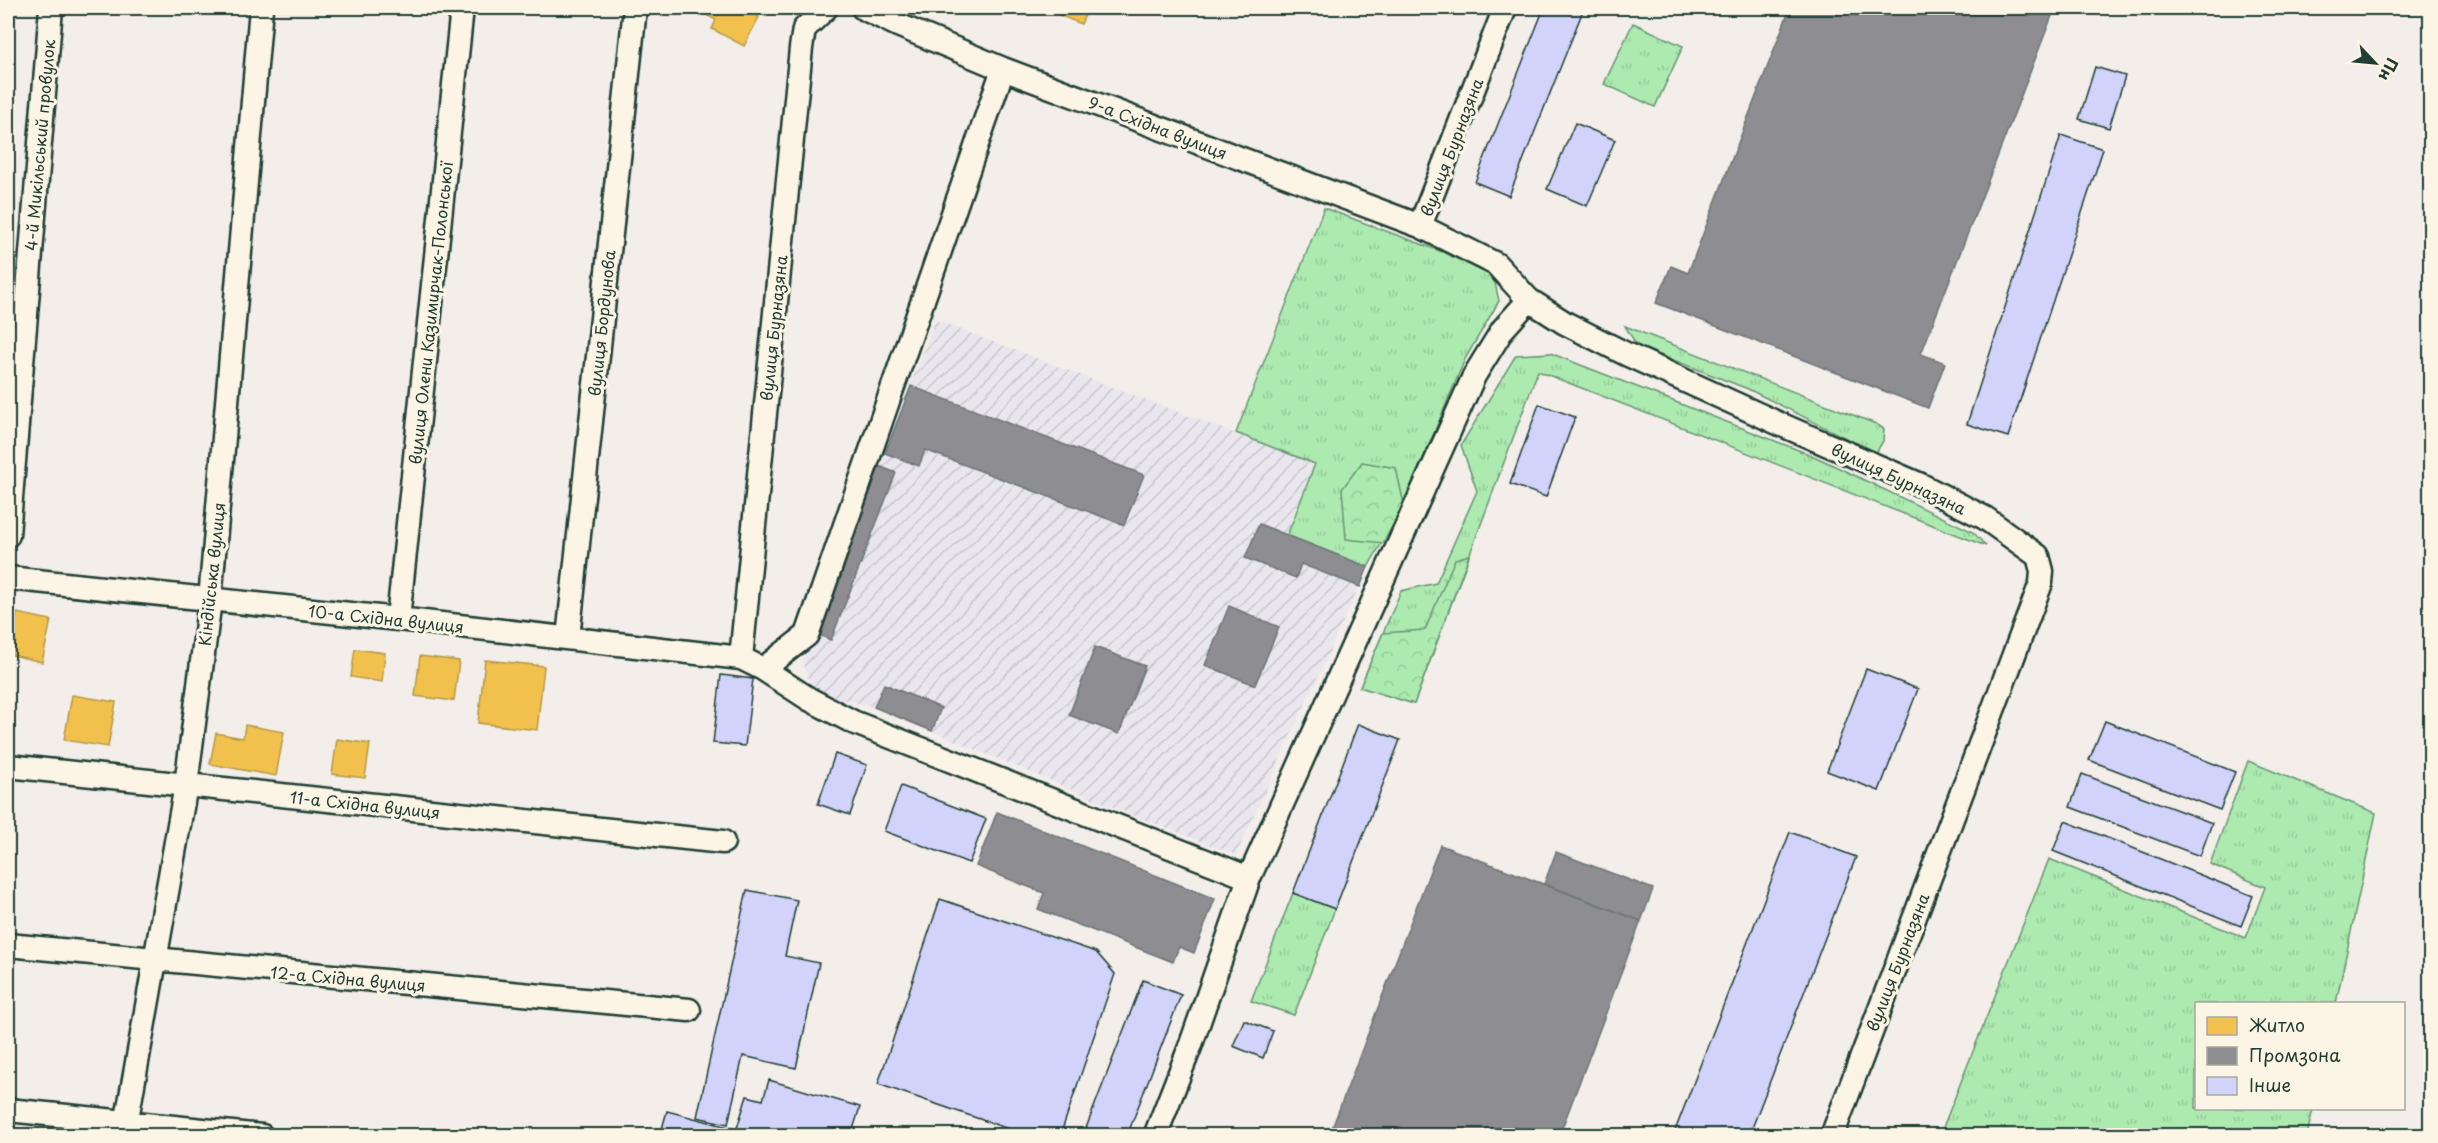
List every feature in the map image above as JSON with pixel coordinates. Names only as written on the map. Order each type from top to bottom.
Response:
[{"type":"street","name":"4-й Микільський провулок","points":[[8,534],[51,8]]},
{"type":"street","name":"Кіндійська вулиця","points":[[126,1128],[186,785],[210,600],[261,8]]},
{"type":"street","name":"вулиця Олени Казимирчак-Полонської","points":[[398,619],[462,8]]},
{"type":"street","name":"вулиця Бордунова","points":[[568,638],[635,8]]},
{"type":"street","name":"вулиця Бурназяна","points":[[741,658],[801,48],[804,28],[826,8]]},
{"type":"street","name":"9-а Східна вулиця","points":[[863,8],[901,16],[1004,69],[1420,226]]},
{"type":"street","name":"вулиця Бурназяна","points":[[1502,8],[1420,226],[1496,264],[1529,300],[1565,323],[1626,354],[1782,425],[1921,484],[1985,518],[2033,551],[2041,564],[2041,583],[2037,594],[1832,1136]]},
{"type":"street","points":[[762,669],[807,635],[1004,69]]},
{"type":"street","points":[[1155,1136],[1190,1047],[1249,878],[1474,376],[1503,329],[1529,300]]},
{"type":"street","name":"10-а Східна вулиця","points":[[8,578],[741,658],[809,699],[853,722],[1249,878]]},
{"type":"street","name":"11-а Східна вулиця","points":[[8,766],[723,842]]},
{"type":"street","name":"12-а Східна вулиця","points":[[8,945],[689,1010]]},
{"type":"street","points":[[8,1110],[126,1128],[262,1136]]},
{"type":"shaded area","points":[[935,320],[1315,464],[1368,567],[1236,855],[1130,814],[875,707],[814,693],[802,662]]},
{"type":"green space","points":[[1633,23],[1683,46],[1655,107],[1604,84]]},
{"type":"green space","points":[[1324,208],[1483,267],[1495,283],[1499,301],[1465,359],[1404,504],[1368,567],[1287,536],[1315,464],[1236,433]]},
{"type":"green space","points":[[1625,326],[1876,424],[1884,429],[1883,441],[1876,453],[1748,389],[1637,346]]},
{"type":"green space","points":[[1550,353],[1816,457],[1973,532],[1986,546],[1538,371],[1414,704],[1360,687],[1401,591],[1436,583],[1477,491],[1461,445],[1516,355]]},
{"type":"green space","points":[[1362,462],[1396,468],[1404,504],[1383,543],[1346,539],[1342,489]]},
{"type":"green space","points":[[1469,555],[1414,704],[1360,687],[1383,633],[1425,630],[1455,559]]},
{"type":"green space","points":[[2248,761],[2376,813],[2336,1002],[2195,1002],[2195,1110],[2313,1110],[2307,1135],[1940,1135],[2049,859],[2246,938],[2265,887],[2210,864]]},
{"type":"green space","points":[[1293,893],[1335,909],[1294,1015],[1251,1001]]},
{"type":"building: Житло","points":[[712,8],[741,8],[759,17],[744,46],[712,29],[716,20],[708,16]]},
{"type":"building: Житло","points":[[1042,8],[1088,8],[1081,24]]},
{"type":"building: Житло","points":[[17,613],[51,620],[42,662],[8,654]]},
{"type":"building: Житло","points":[[355,649],[385,653],[382,682],[351,677]]},
{"type":"building: Житло","points":[[420,656],[459,661],[454,701],[415,696]]},
{"type":"building: Житло","points":[[485,660],[544,666],[537,730],[478,723]]},
{"type":"building: Житло","points":[[72,695],[116,702],[108,747],[64,740]]},
{"type":"building: Житло","points":[[245,725],[284,732],[276,776],[210,764],[216,733],[243,738]]},
{"type":"building: Житло","points":[[337,739],[370,744],[365,778],[332,774]]},
{"type":"building: Промзона","points":[[1790,8],[2055,8],[1921,354],[1945,363],[1928,408],[1656,303],[1671,266],[1688,273]]},
{"type":"building: Промзона","points":[[911,386],[1144,475],[1124,525],[925,450],[919,466],[885,453]]},
{"type":"building: Промзона","points":[[879,466],[896,473],[831,640],[814,633]]},
{"type":"building: Промзона","points":[[1259,524],[1368,567],[1360,587],[1301,564],[1296,578],[1245,558]]},
{"type":"building: Промзона","points":[[1229,606],[1279,627],[1255,685],[1205,665]]},
{"type":"building: Промзона","points":[[1095,647],[1145,666],[1119,734],[1069,715]]},
{"type":"building: Промзона","points":[[884,684],[941,708],[932,731],[874,707]]},
{"type":"building: Промзона","points":[[997,812],[1215,899],[1194,953],[1179,947],[1173,962],[1038,909],[1044,893],[976,866]]},
{"type":"building: Промзона","points":[[1440,845],[1641,921],[1559,1136],[1329,1136]]},
{"type":"building: Промзона","points":[[1556,852],[1653,889],[1641,921],[1544,884]]},
{"type":"building: Інше","points":[[1544,8],[1584,8],[1509,196],[1475,182]]},
{"type":"building: Інше","points":[[2095,67],[2125,76],[2109,128],[2079,119]]},
{"type":"building: Інше","points":[[1575,123],[1615,140],[1587,206],[1547,189]]},
{"type":"building: Інше","points":[[2061,135],[2103,149],[2008,437],[1967,424]]},
{"type":"building: Інше","points":[[1539,404],[1575,417],[1546,497],[1510,484]]},
{"type":"building: Інше","points":[[1866,669],[1918,689],[1879,791],[1827,771]]},
{"type":"building: Інше","points":[[721,675],[753,679],[745,746],[713,743]]},
{"type":"building: Інше","points":[[2105,721],[2235,772],[2220,810],[2089,760]]},
{"type":"building: Інше","points":[[1358,724],[1400,740],[1335,909],[1293,893]]},
{"type":"building: Інше","points":[[835,754],[867,765],[850,815],[818,804]]},
{"type":"building: Інше","points":[[2082,774],[2212,823],[2200,856],[2070,807]]},
{"type":"building: Інше","points":[[901,786],[986,819],[969,863],[884,831]]},
{"type":"building: Інше","points":[[2065,821],[2253,896],[2241,926],[2053,851]]},
{"type":"building: Інше","points":[[1790,832],[1856,857],[1749,1136],[1673,1136]]},
{"type":"building: Інше","points":[[747,890],[797,900],[785,956],[819,963],[796,1068],[743,1056],[728,1124],[697,1117]]},
{"type":"building: Інше","points":[[940,899],[1096,952],[1115,974],[1060,1136],[1029,1136],[878,1084]]},
{"type":"building: Інше","points":[[1143,980],[1181,995],[1127,1136],[1083,1136]]},
{"type":"building: Інше","points":[[1244,1020],[1273,1031],[1263,1058],[1233,1046]]},
{"type":"building: Інше","points":[[769,1080],[860,1107],[851,1136],[761,1136],[737,1128],[747,1096],[763,1100]]},
{"type":"building: Інше","points":[[667,1111],[732,1128],[730,1136],[660,1136]]}]
